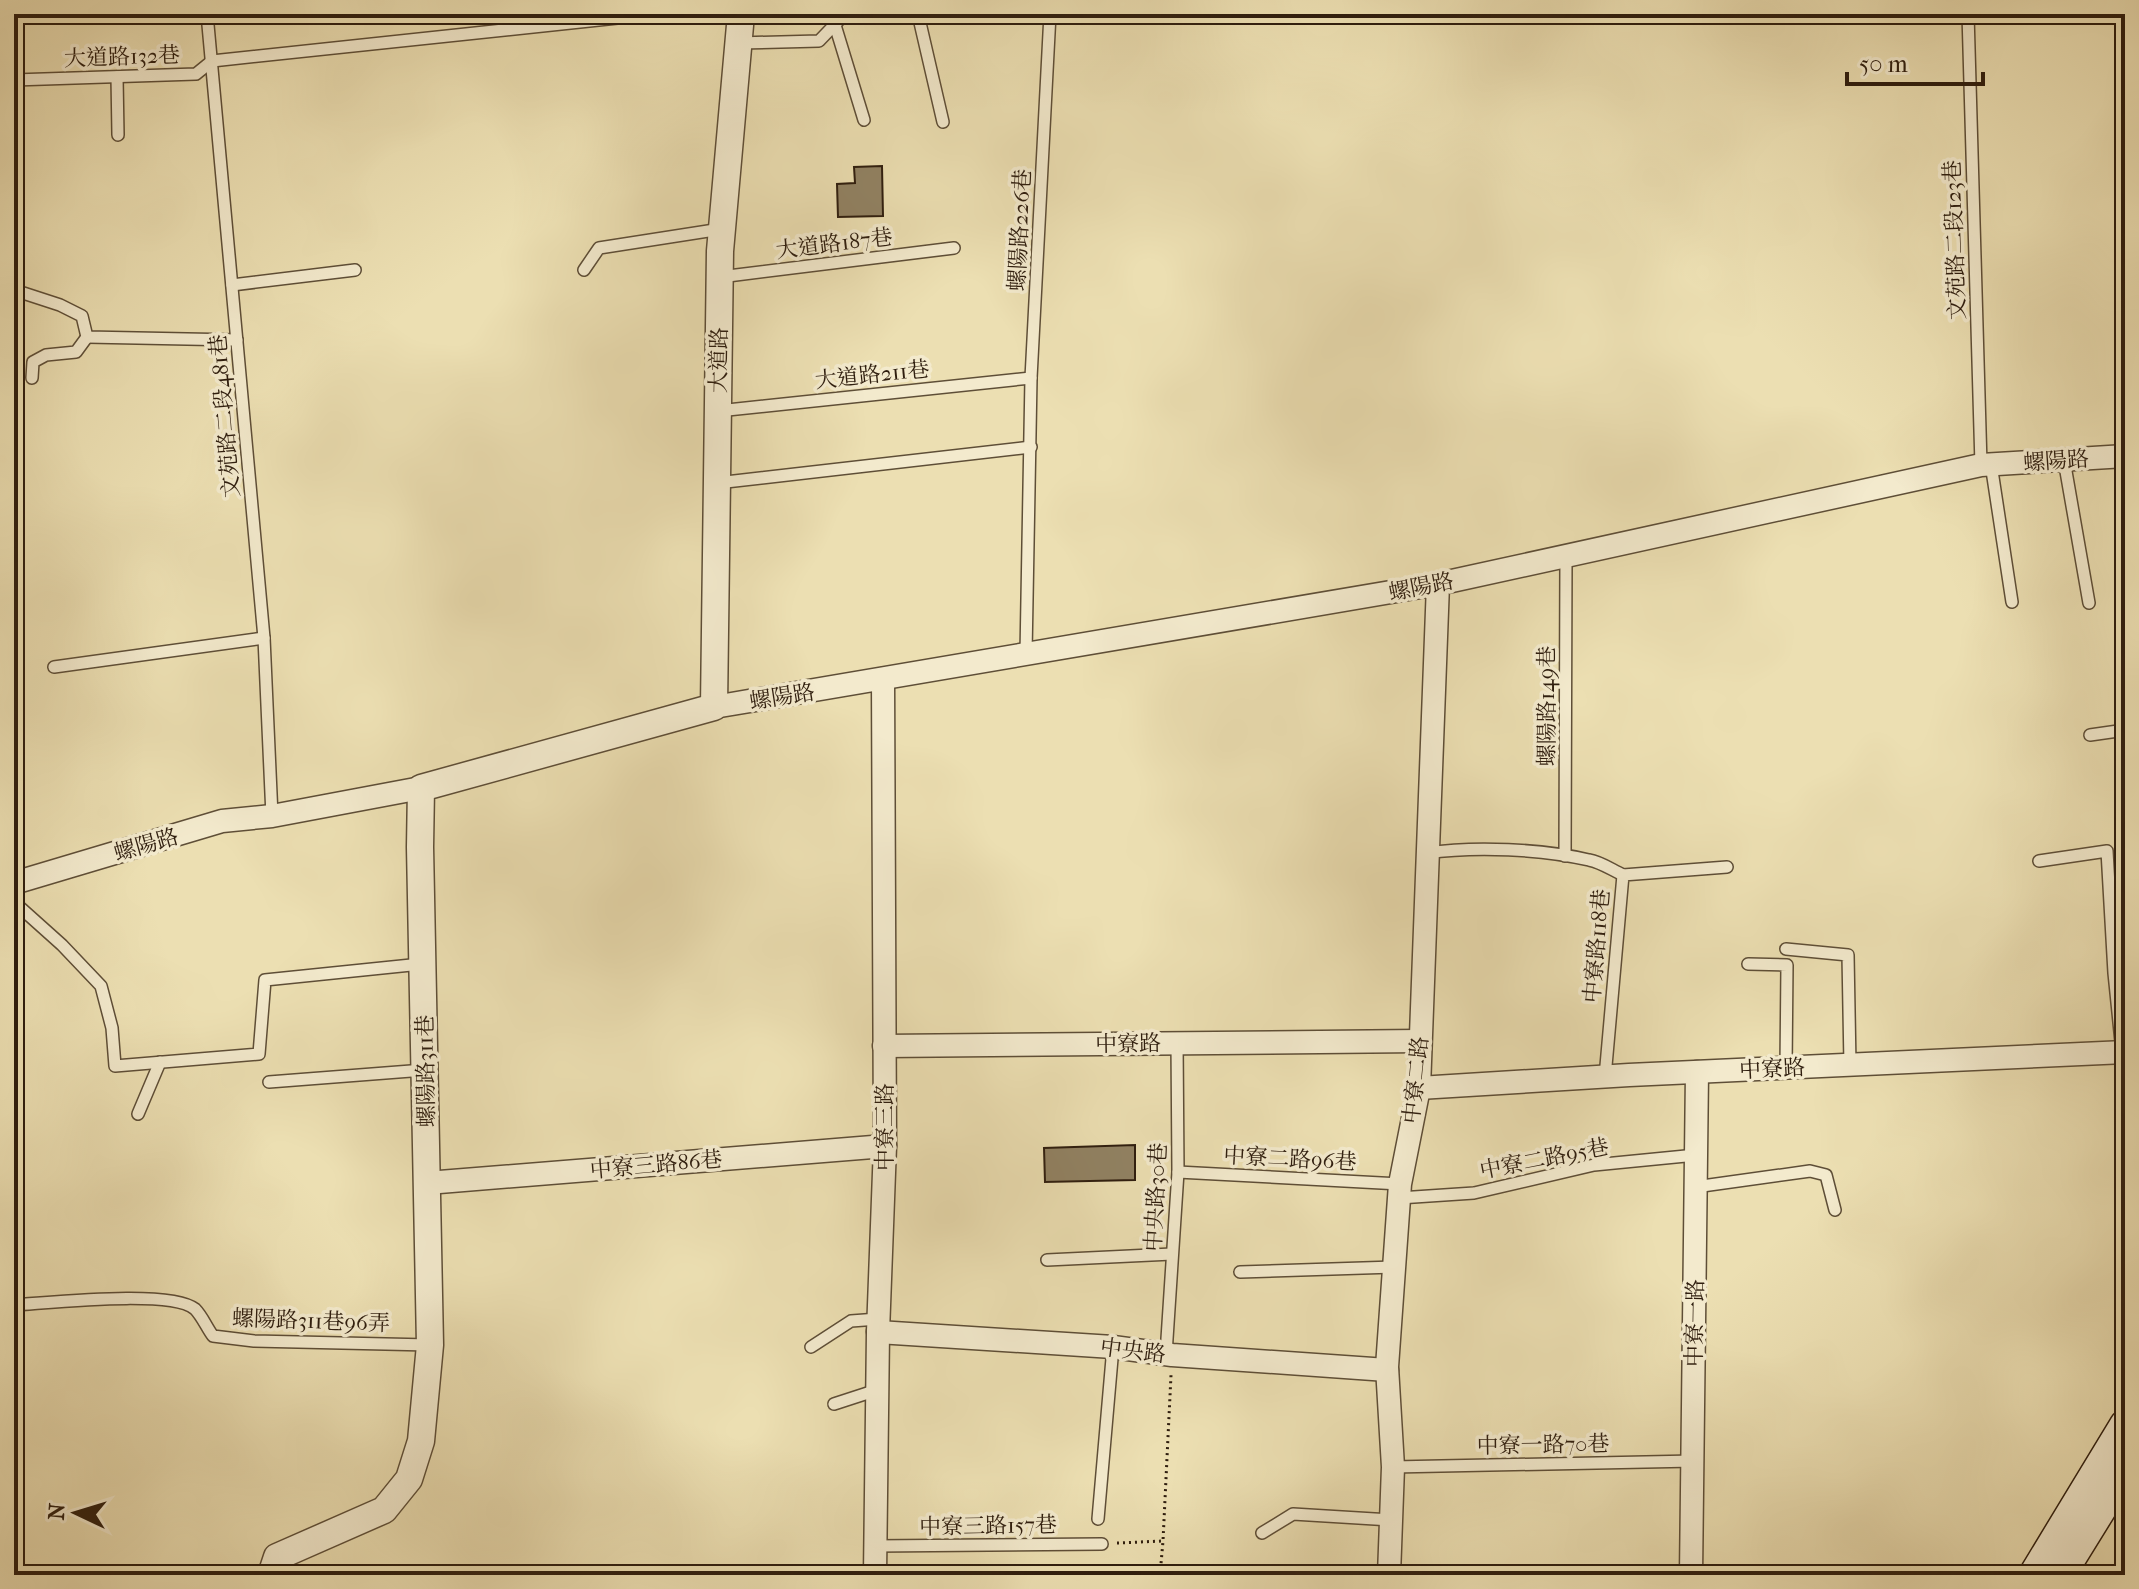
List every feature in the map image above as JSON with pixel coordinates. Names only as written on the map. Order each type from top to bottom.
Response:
[{"type":"main road","points":[[2034,1575],[2123,1431]]},
{"type":"main road","points":[[2060,1575],[2125,1470]]},
{"type":"street","name":"大道路","points":[[714,707],[719,277],[741,14]]},
{"type":"street","name":"螺陽路","points":[[714,707],[1438,584],[1986,464],[2125,456]]},
{"type":"street","name":"中寮二路","points":[[1389,1575],[1393,1467],[1387,1370],[1400,1191],[1419,1088],[1438,584]]},
{"type":"street","name":"中寮三路","points":[[875,1575],[878,1326],[885,1146],[883,679]]},
{"type":"street","points":[[421,788],[714,707]]},
{"type":"street","name":"螺陽路","points":[[14,883],[222,821],[272,816],[421,788]]},
{"type":"street","name":"螺陽路311巷","points":[[271,1575],[277,1557],[384,1510],[409,1479],[421,1441],[430,1345],[421,788]]},
{"type":"street","name":"中寮路","points":[[884,1046],[1420,1041]]},
{"type":"street","name":"中寮路","points":[[1419,1088],[2124,1052]]},
{"type":"street","name":"中寮一路","points":[[1691,1575],[1697,1072]]},
{"type":"street","name":"中寮三路86巷","points":[[427,1183],[885,1146]]},
{"type":"street","name":"中央路","points":[[878,1326],[1169,1354],[1387,1370]]},
{"type":"lane","name":"文苑路二段481巷","points":[[207,14],[264,638],[272,816]]},
{"type":"lane","name":"大道路132巷","points":[[14,80],[196,74],[212,61],[655,14]]},
{"type":"lane","points":[[738,43],[819,41],[845,14]]},
{"type":"lane","points":[[918,14],[943,122]]},
{"type":"lane","points":[[1004,14],[1050,15]]},
{"type":"lane","name":"文苑路二段123巷","points":[[1968,14],[1986,464],[2012,602]]},
{"type":"lane","name":"螺陽路226巷","points":[[1026,655],[1031,378],[1050,15]]},
{"type":"lane","points":[[835,25],[864,120]]},
{"type":"lane","points":[[117,77],[118,135]]},
{"type":"lane","points":[[584,270],[599,248],[722,229]]},
{"type":"lane","name":"大道路187巷","points":[[719,277],[954,248]]},
{"type":"lane","points":[[232,285],[355,270]]},
{"type":"lane","points":[[14,290],[60,305],[82,316],[87,337],[76,352],[46,355],[33,362],[32,378]]},
{"type":"lane","points":[[87,337],[237,340]]},
{"type":"lane","name":"大道路211巷","points":[[718,411],[1031,378]]},
{"type":"lane","points":[[717,484],[1031,447]]},
{"type":"lane","points":[[2064,460],[2089,603]]},
{"type":"lane","name":"螺陽路149巷","points":[[1565,856],[1566,556]]},
{"type":"lane","points":[[54,667],[264,638]]},
{"type":"lane","points":[[2090,735],[2125,730]]},
{"type":"lane","points":[[1427,853],[1467,847],[1565,856],[1592,860],[1623,875]]},
{"type":"lane","points":[[2039,861],[2107,851],[2115,987],[2124,1052]]},
{"type":"lane","name":"中寮路118巷","points":[[1605,1077],[1623,875],[1727,867]]},
{"type":"lane","points":[[14,902],[62,945],[101,986],[112,1028],[115,1066],[259,1054],[265,980],[422,964]]},
{"type":"lane","points":[[1786,949],[1848,955],[1850,1065]]},
{"type":"lane","points":[[1748,964],[1787,965],[1786,1068]]},
{"type":"lane","name":"中央路30巷","points":[[1169,1354],[1178,1172],[1177,1042]]},
{"type":"lane","points":[[138,1114],[160,1062]]},
{"type":"lane","points":[[269,1082],[425,1070]]},
{"type":"lane","name":"中寮二路95巷","points":[[1400,1191],[1474,1193],[1594,1165],[1696,1155]]},
{"type":"lane","points":[[1695,1187],[1810,1171],[1826,1175],[1835,1210]]},
{"type":"lane","name":"中寮二路96巷","points":[[1178,1172],[1400,1191]]},
{"type":"lane","points":[[1047,1260],[1172,1254]]},
{"type":"lane","points":[[1240,1272],[1394,1267]]},
{"type":"lane","name":"螺陽路311巷96弄","points":[[14,1305],[129,1298],[182,1302],[196,1310],[213,1336],[254,1341],[430,1345]]},
{"type":"lane","points":[[811,1347],[851,1321],[878,1326]]},
{"type":"lane","points":[[1098,1519],[1113,1347]]},
{"type":"lane","points":[[834,1404],[877,1390]]},
{"type":"lane","name":"中寮一路70巷","points":[[1393,1467],[1694,1461]]},
{"type":"lane","points":[[1262,1533],[1293,1514],[1391,1520]]},
{"type":"lane","name":"中寮三路157巷","points":[[875,1546],[1102,1544]]},
{"type":"path","points":[[1160,1575],[1169,1354]]},
{"type":"path","points":[[1102,1544],[1163,1541]]},
{"type":"building","points":[[882,166],[883,216],[838,217],[837,184],[855,183],[854,167]]},
{"type":"building","points":[[1135,1145],[1135,1180],[1045,1182],[1044,1148]]}]
